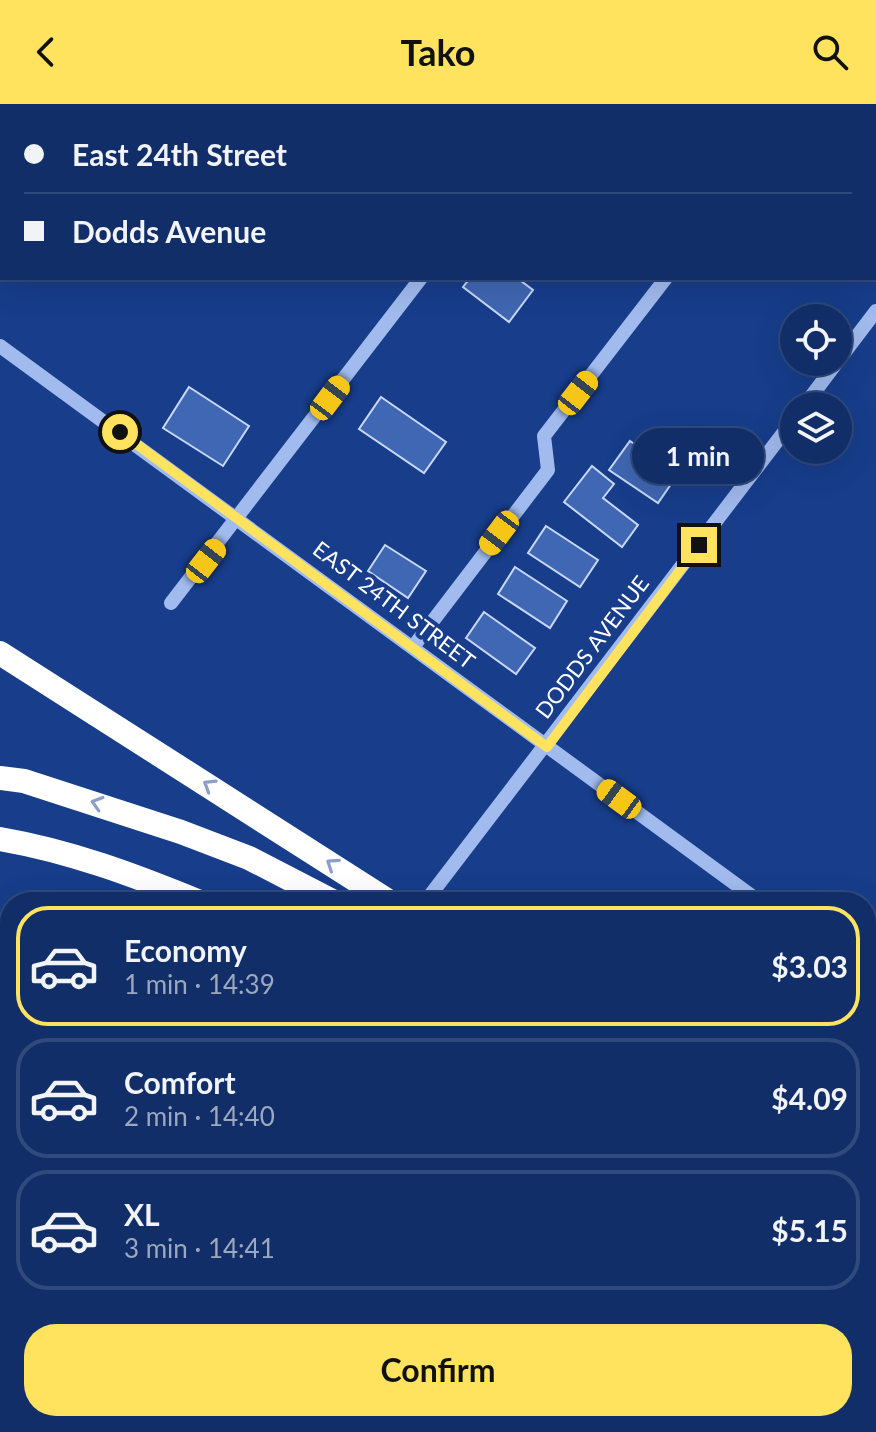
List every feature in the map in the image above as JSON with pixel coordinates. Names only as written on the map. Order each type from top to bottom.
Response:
[{"type":"highway","points":[[0,653],[375,892]]},
{"type":"highway","points":[[0,778],[24,781],[121,810],[249,858],[315,892]]},
{"type":"highway","points":[[0,839],[43,846],[126,872],[175,892]]},
{"type":"street","points":[[171,603],[240,518],[419,280]]},
{"type":"street","points":[[413,647],[548,470],[544,436],[664,280]]},
{"type":"street","points":[[852,343],[876,311]]},
{"type":"street","name":"EAST 24TH STREET","points":[[0,346],[240,518],[746,892]]},
{"type":"street","points":[[815,392],[827,376]]},
{"type":"street","name":"DODDS AVENUE","points":[[433,892],[547,747],[780,438]]},
{"type":"building","points":[[468,280],[520,280],[533,290],[509,322],[463,287]]},
{"type":"building","points":[[189,387],[249,426],[223,466],[163,428]]},
{"type":"building","points":[[381,397],[446,442],[424,473],[359,429]]},
{"type":"building","points":[[630,441],[678,474],[658,503],[609,470]]},
{"type":"building","points":[[592,466],[614,484],[603,498],[638,525],[622,547],[564,502]]},
{"type":"building","points":[[546,526],[598,560],[580,587],[528,553]]},
{"type":"building","points":[[385,545],[426,571],[408,598],[368,571]]},
{"type":"building","points":[[515,567],[567,601],[550,628],[498,594]]},
{"type":"building","points":[[484,612],[535,648],[516,674],[466,638]]},
{"type":"route","points":[[120,432],[547,747],[699,545]]}]
